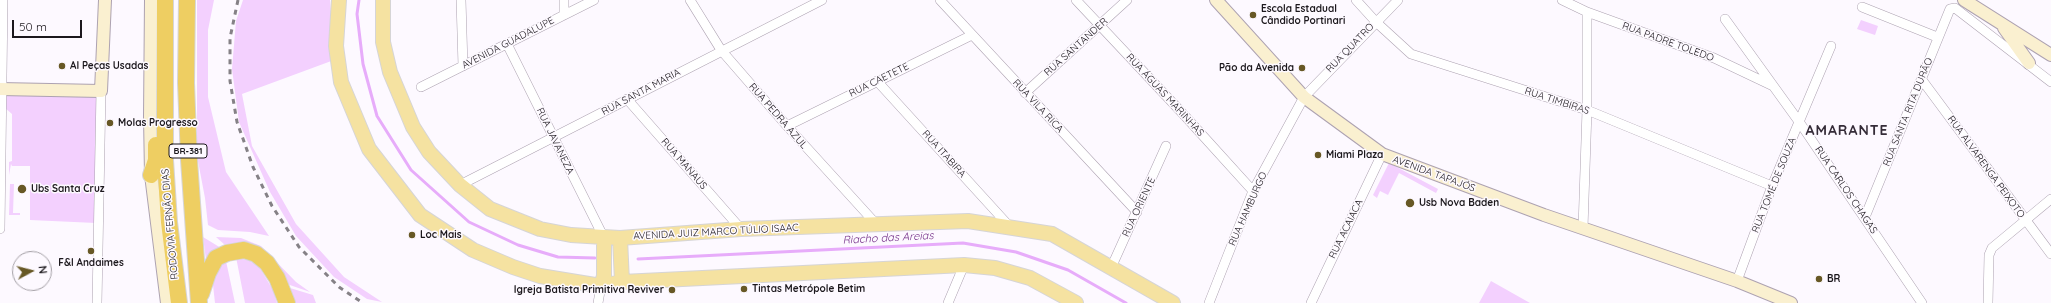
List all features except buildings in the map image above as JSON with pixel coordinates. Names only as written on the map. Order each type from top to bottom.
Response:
[{"type":"highway","name":"BR-381","points":[[187,0],[186,83],[188,160],[198,303]]},
{"type":"highway","points":[[187,56],[191,0]]},
{"type":"highway","points":[[151,175],[156,160],[161,2]]},
{"type":"highway","name":"RODOVIA FERNÃO DIAS","points":[[161,2],[165,160],[169,222],[179,303]]},
{"type":"highway","name":"BR-381","points":[[198,303],[208,273],[216,258],[227,253],[244,250],[256,254],[267,263],[277,278],[287,303]]},
{"type":"main road","points":[[1,89],[101,91],[105,0]]},
{"type":"main road","points":[[339,0],[336,46],[341,82],[369,150],[420,215],[473,250],[513,267],[546,278],[601,286],[622,282],[964,265],[995,268],[1030,278],[1076,303]]},
{"type":"main road","name":"AVENIDA JUIZ MARCO TÚLIO ISAAC","points":[[383,0],[383,42],[390,72],[413,127],[429,152],[460,185],[490,209],[540,229],[570,235],[620,238],[740,229],[968,221],[1052,234],[1173,303]]},
{"type":"main road","name":"AVENIDA TAPAJÓS","points":[[1216,0],[1304,97],[1382,154],[1583,228],[1737,281],[1791,303]]},
{"type":"main road","points":[[1964,0],[2051,55]]},
{"type":"main road","points":[[2000,22],[2030,63]]},
{"type":"main road","points":[[151,175],[167,303]]},
{"type":"main road","points":[[601,286],[604,276],[604,238]]},
{"type":"main road","points":[[620,238],[622,282]]},
{"type":"street","points":[[0,229],[3,0]]},
{"type":"street","points":[[461,0],[463,66]]},
{"type":"street","points":[[564,0],[564,15]]},
{"type":"street","name":"AVENIDA GUADALUPE","points":[[421,87],[594,0]]},
{"type":"street","name":"RUA PEDRA AZUL","points":[[690,0],[720,50],[786,126],[876,225]]},
{"type":"street","name":"RUA SANTA MARIA","points":[[460,185],[720,50],[822,0]]},
{"type":"street","name":"RUA VILA RICA","points":[[940,0],[1137,212]]},
{"type":"street","name":"RUA ÁGUAS MARINHAS","points":[[1076,0],[1253,191]]},
{"type":"street","name":"RUA SANTANDER","points":[[1025,93],[1127,0]]},
{"type":"street","name":"RUA TIMBIRAS","points":[[1356,0],[1376,22],[1411,54],[1587,110],[1772,186]]},
{"type":"street","name":"RUA QUATRO","points":[[1304,97],[1398,0]]},
{"type":"street","name":"RUA PADRE TOLEDO","points":[[1562,0],[1587,12],[1714,58],[1774,86]]},
{"type":"street","points":[[1862,6],[1938,38]]},
{"type":"street","name":"RUA SANTA RITA DURÃO","points":[[1865,217],[1950,9],[1955,8],[2030,63]]},
{"type":"street","points":[[1583,228],[1587,110],[1587,12]]},
{"type":"street","name":"RUA CARLOS CHAGAS","points":[[1726,19],[1865,217],[1922,303]]},
{"type":"street","name":"RUA CAETETE","points":[[786,126],[972,34]]},
{"type":"street","name":"RUA JAVANEZA","points":[[507,44],[604,238]]},
{"type":"street","name":"RUA TOMÉ DE SOUZA","points":[[1737,281],[1772,186],[1800,123],[1831,46]]},
{"type":"street","points":[[2030,63],[2051,82]]},
{"type":"street","name":"RUA ALVARENGA PEIXOTO","points":[[1922,80],[2024,220],[2051,254]]},
{"type":"street","name":"RUA ITABIRA","points":[[877,81],[1010,227]]},
{"type":"street","points":[[97,303],[101,91]]},
{"type":"street","name":"RUA HAMBURGO","points":[[1208,303],[1253,191],[1304,97]]},
{"type":"street","name":"RUA MANAUS","points":[[628,99],[740,229]]},
{"type":"street","name":"RUA ORIENTE","points":[[1111,268],[1166,146]]},
{"type":"street","name":"RUA ACAIACA","points":[[1311,303],[1382,154]]},
{"type":"street","points":[[1988,303],[1989,255],[1992,248],[2051,199]]},
{"type":"street","points":[[948,303],[964,265]]},
{"type":"street","points":[[598,303],[601,286]]},
{"type":"shaded area","points":[[197,0],[214,0],[208,30],[208,97],[226,172],[269,236],[250,232],[218,230],[208,225],[205,198],[197,156]]},
{"type":"shaded area","points":[[243,0],[330,0],[334,60],[242,94],[252,146],[296,224],[344,277],[382,302],[367,299],[334,277],[296,236],[270,192],[239,122],[232,69],[236,21]]},
{"type":"shaded area","points":[[1861,20],[1878,26],[1875,35],[1857,29]]},
{"type":"shaded area","points":[[5,92],[97,94],[96,223],[30,220],[30,166],[12,166],[11,164],[9,175],[9,162],[12,161],[12,114],[5,108]]},
{"type":"shaded area","points":[[1389,163],[1438,189],[1436,193],[1399,173],[1388,195],[1380,191],[1377,198],[1373,195]]},
{"type":"shaded area","points":[[10,184],[14,184],[13,213],[20,213],[20,215],[9,215]]},
{"type":"shaded area","points":[[203,237],[221,248],[206,260]]},
{"type":"shaded area","points":[[216,237],[241,238],[261,246],[296,282],[310,292],[287,284],[257,247],[225,245]]},
{"type":"shaded area","points":[[236,257],[257,263],[273,290],[277,303],[245,303]]},
{"type":"shaded area","points":[[226,261],[235,303],[215,303],[213,285],[217,268]]},
{"type":"shaded area","points":[[1491,281],[1530,303],[1479,303]]},
{"type":"shaded area","points":[[290,288],[313,295],[316,303],[295,303]]},
{"type":"waterway","name":"Riacho das Areias","points":[[359,0],[357,14],[363,64],[377,116],[411,170],[469,222],[518,245],[558,257],[595,258]]},
{"type":"waterway","name":"Riacho das Areias","points":[[638,259],[963,243],[1016,252],[1068,270],[1126,303]]},
{"type":"railway","points":[[238,0],[230,38],[230,81],[237,122],[253,167],[272,206],[299,247],[339,287],[363,303]]},
{"type":"place","name":"Escola Estadual Cândido Portinari","points":[[1253,15]]},
{"type":"place","name":"Al Peças Usadas","points":[[62,66]]},
{"type":"place","name":"Pão da Avenida","points":[[1302,68]]},
{"type":"place","name":"Molas Progresso","points":[[110,123]]},
{"type":"place","name":"Miami Plaza","points":[[1318,155]]},
{"type":"place","name":"Ubs Santa Cruz","points":[[22,189]]},
{"type":"place","name":"Usb Nova Baden","points":[[1410,203]]},
{"type":"place","name":"Loc Mais","points":[[412,235]]},
{"type":"place","name":"F&l Andaimes","points":[[91,251]]},
{"type":"place","name":"BR","points":[[1819,279]]},
{"type":"place","name":"Tintas Metrópole Betim","points":[[744,289]]},
{"type":"place","name":"Igreja Batista Primitiva Reviver","points":[[672,290]]},
{"type":"district","name":"AMARANTE","points":[[1847,131]]}]
